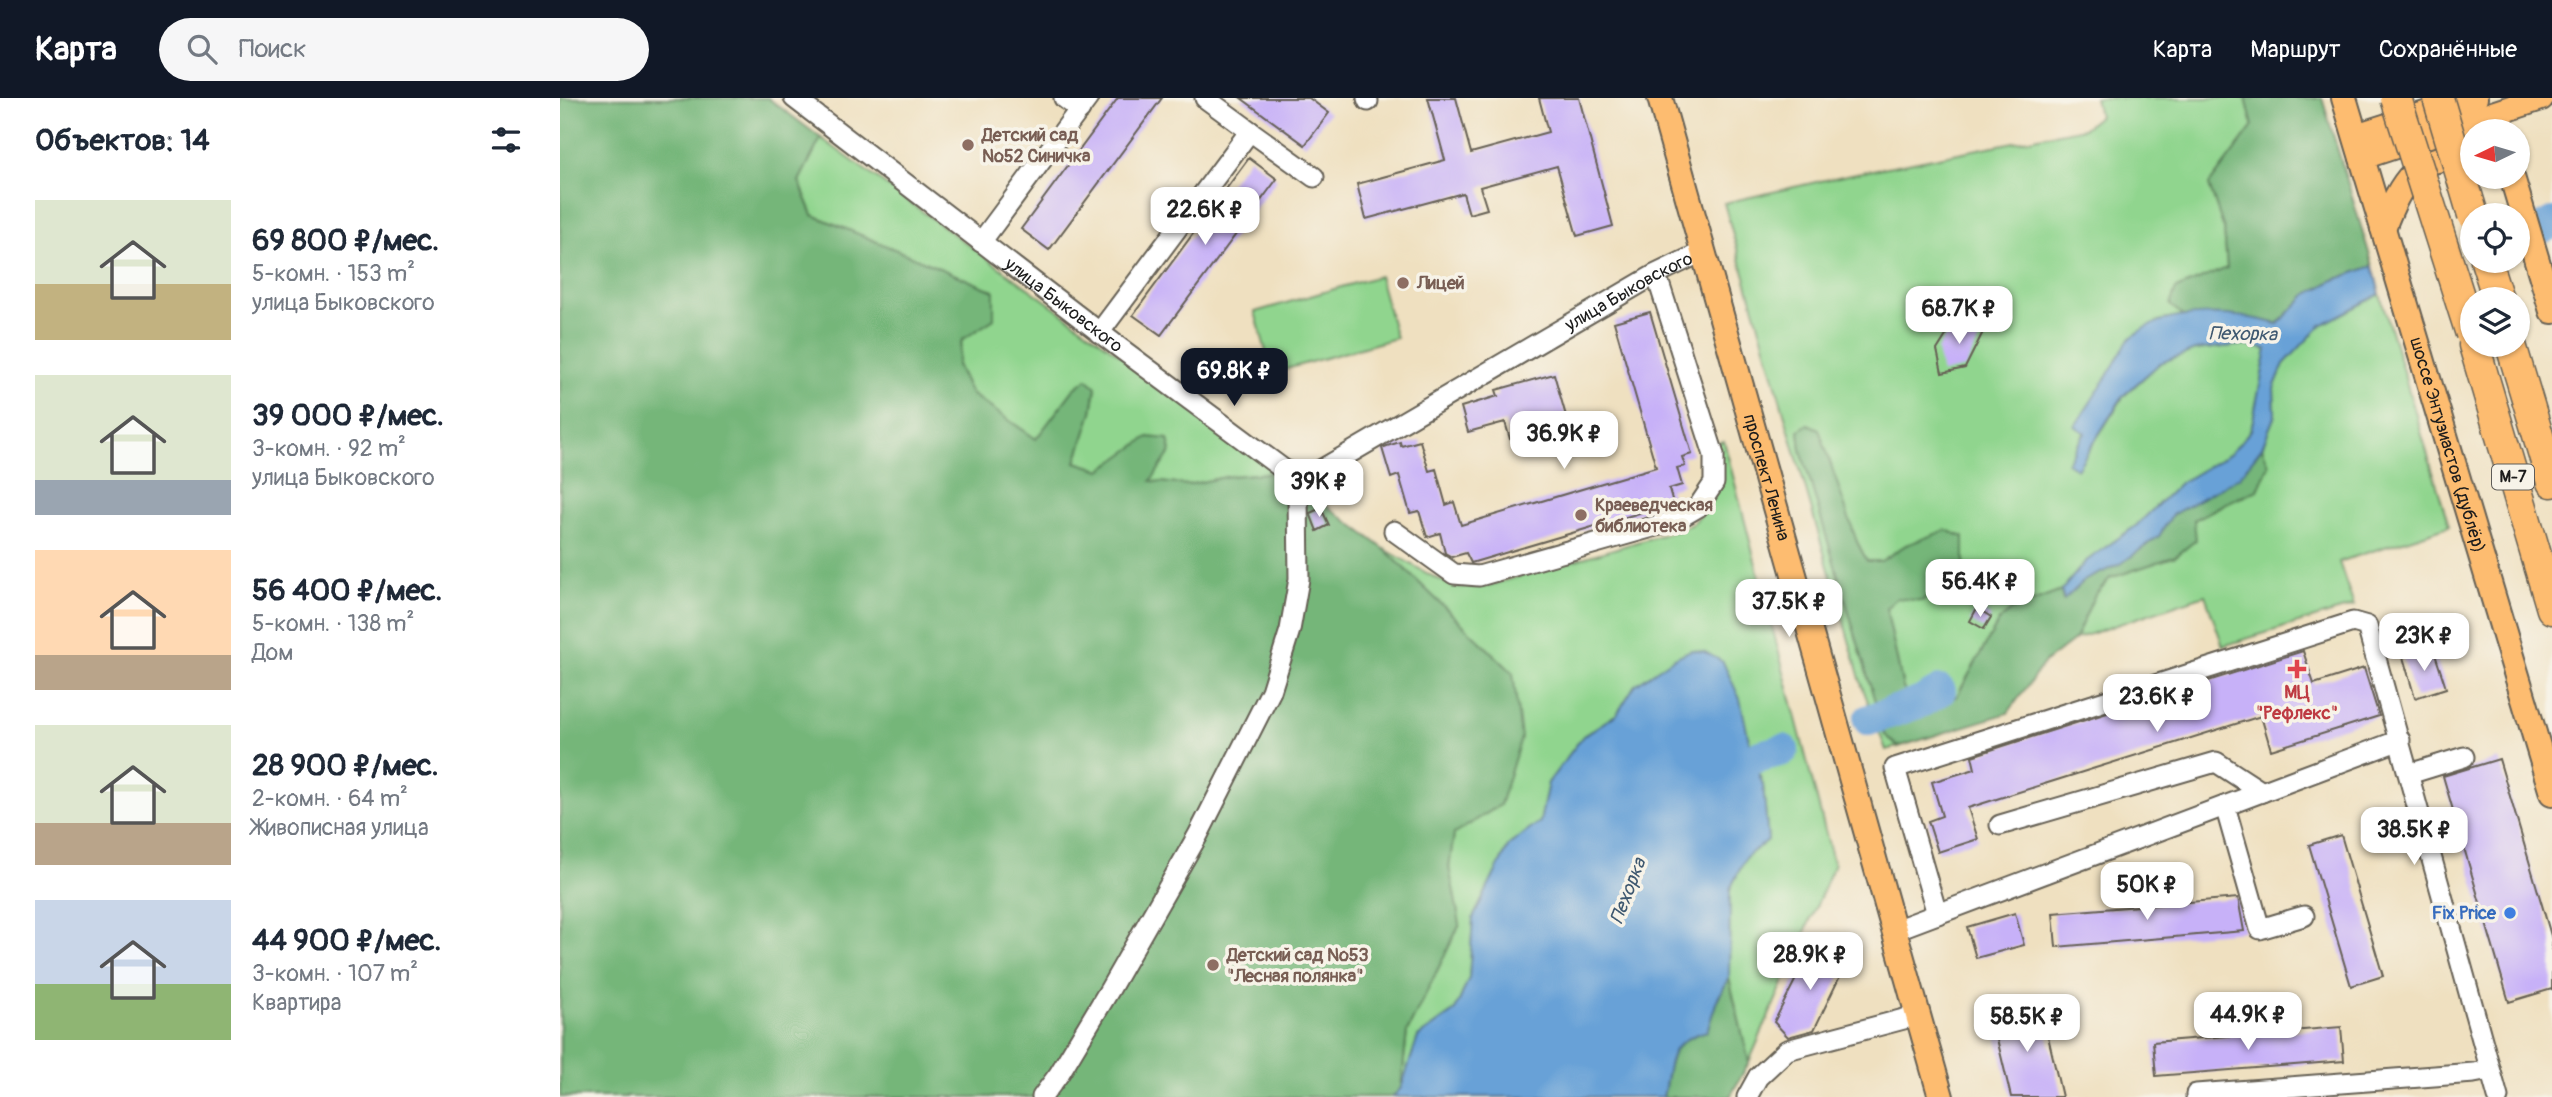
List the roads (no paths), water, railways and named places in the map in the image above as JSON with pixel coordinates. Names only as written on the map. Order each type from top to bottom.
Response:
[{"type":"highway","name":"М-7","points":[[2396,98],[2460,302]]},
{"type":"highway","points":[[2438,98],[2469,203]]},
{"type":"highway","name":"М-7","points":[[2477,357],[2552,609]]},
{"type":"highway","name":"М-7","points":[[2515,357],[2552,482]]},
{"type":"main road","name":"проспект Ленина","points":[[1660,98],[1941,1097]]},
{"type":"main road","name":"шоссе Энтузиастов (дублёр)","points":[[2344,98],[2407,301],[2552,793]]},
{"type":"main road","points":[[2359,146],[2541,98]]},
{"type":"main road","points":[[2384,228],[2399,188],[2415,171],[2436,160],[2460,159]]},
{"type":"main road","points":[[2514,189],[2552,312]]},
{"type":"street","name":"улица Быковского","points":[[794,98],[1099,333],[1289,473],[1307,478],[1656,274],[1704,251]]},
{"type":"street","points":[[1205,98],[1314,177]]},
{"type":"street","points":[[981,242],[1077,102]]},
{"type":"street","points":[[1099,333],[1250,131]]},
{"type":"street","points":[[1394,531],[1454,574],[1479,576],[1674,521],[1698,507],[1714,483],[1714,454],[1660,286]]},
{"type":"street","points":[[1042,1097],[1059,1074],[1192,847],[1271,691],[1290,630],[1299,579],[1298,496],[1307,478]]},
{"type":"street","points":[[1937,914],[1895,768],[2353,622],[2367,626],[2498,1097]]},
{"type":"street","points":[[1895,930],[2400,740]]},
{"type":"street","points":[[2409,774],[2464,757]]},
{"type":"street","points":[[2000,825],[2216,762],[2262,792]]},
{"type":"street","points":[[2225,806],[2260,929],[2304,916]]},
{"type":"street","points":[[1747,1097],[1758,1077],[1787,1050],[1919,1015]]},
{"type":"street","points":[[2196,1097],[2196,1094],[2490,1070]]},
{"type":"water","points":[[2373,266],[2380,294],[2321,325],[2284,364],[2274,388],[2275,415],[2262,447],[2239,477],[2172,515],[2159,536],[2122,563],[2085,580],[2064,600],[2061,591],[2085,562],[2137,525],[2180,483],[2231,453],[2251,430],[2267,349],[2242,345],[2195,350],[2160,363],[2123,396],[2077,469],[2067,463],[2085,433],[2075,426],[2130,339],[2148,327],[2183,316],[2223,315],[2278,324],[2306,295],[2334,280]]},
{"type":"water","points":[[1691,650],[1705,652],[1723,662],[1740,699],[1753,758],[1763,785],[1768,840],[1746,857],[1730,889],[1729,978],[1717,1000],[1707,1031],[1684,1041],[1673,1054],[1663,1097],[1393,1097],[1401,1088],[1418,1037],[1455,1011],[1469,978],[1473,918],[1509,845],[1540,822],[1548,783],[1583,736],[1617,714],[1635,685],[1674,658]]},
{"type":"waterway","name":"Пехорка","points":[[2542,228],[2552,223]]},
{"type":"waterway","name":"Пехорка","points":[[1869,720],[1921,702],[1940,691]]},
{"type":"waterway","name":"Пехорка","points":[[1716,774],[1727,765],[1783,750]]},
{"type":"place","name":"Детский сад №52 Синичка","points":[[968,145]]},
{"type":"place","name":"Лицей","points":[[1403,283]]},
{"type":"place","name":"Краеведческая библиотека","points":[[1581,515]]},
{"type":"place","name":"МЦ \"Рефлекс\"","points":[[2297,669]]},
{"type":"place","name":"Fix Price","points":[[2510,913]]},
{"type":"place","name":"Детский сад №53 \"Лесная полянка\"","points":[[1213,965]]}]
